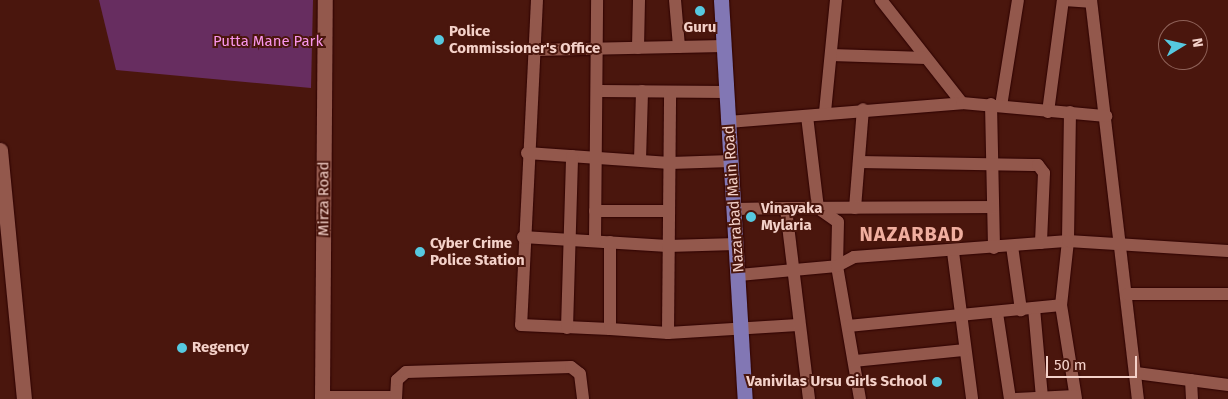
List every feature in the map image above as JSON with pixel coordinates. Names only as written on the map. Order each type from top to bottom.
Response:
[{"type":"main road","name":"Nazarabad Main Road","points":[[720,0],[736,209],[736,244],[743,330],[745,399]]},
{"type":"street","name":"Mirza Road","points":[[322,398],[325,0]]},
{"type":"street","points":[[537,0],[527,153],[521,325],[668,333],[743,330],[798,325]]},
{"type":"street","points":[[595,241],[599,91],[597,0]]},
{"type":"street","points":[[638,48],[639,0]]},
{"type":"street","points":[[675,0],[679,47]]},
{"type":"street","points":[[825,112],[836,0]]},
{"type":"street","points":[[880,0],[962,103]]},
{"type":"street","points":[[994,248],[992,164],[996,105],[1018,0]]},
{"type":"street","points":[[1048,112],[1063,0],[1091,1],[1122,245],[1138,399]]},
{"type":"street","points":[[533,50],[724,46]]},
{"type":"street","points":[[831,55],[926,58]]},
{"type":"street","points":[[599,91],[727,92]]},
{"type":"street","points":[[640,160],[642,91]]},
{"type":"street","points":[[668,333],[670,92]]},
{"type":"street","points":[[728,122],[807,116],[825,112],[962,103],[1106,116]]},
{"type":"street","points":[[855,208],[863,109]]},
{"type":"street","points":[[1016,399],[1076,397],[1061,305],[1068,241],[1070,112]]},
{"type":"street","points":[[807,116],[818,208],[838,222],[837,266],[860,399]]},
{"type":"street","points":[[0,150],[24,399]]},
{"type":"street","points":[[527,153],[670,163],[731,161]]},
{"type":"street","points":[[567,328],[572,156]]},
{"type":"street","points":[[859,162],[992,164],[1042,167],[1041,243]]},
{"type":"street","points":[[736,209],[993,207]]},
{"type":"street","points":[[786,208],[798,325],[809,399]]},
{"type":"street","points":[[595,211],[669,211]]},
{"type":"street","points":[[523,237],[668,246],[736,244]]},
{"type":"street","points":[[739,275],[837,266],[854,257],[953,252],[1068,241],[1228,251]]},
{"type":"street","points":[[610,242],[610,329]]},
{"type":"street","points":[[1012,246],[1028,309],[1042,397]]},
{"type":"street","points":[[953,252],[964,350],[972,399]]},
{"type":"street","points":[[1126,294],[1228,294]]},
{"type":"street","points":[[848,326],[961,318],[1061,305]]},
{"type":"street","points":[[997,313],[1010,399]]},
{"type":"street","points":[[854,361],[964,350]]},
{"type":"street","points":[[322,398],[396,398],[397,380],[406,372],[571,367],[580,374],[583,399]]},
{"type":"street","points":[[1136,373],[1228,385]]},
{"type":"street","points":[[1192,380],[1192,399]]},
{"type":"green space","name":"Putta Mane Park","points":[[99,0],[313,0],[311,88],[116,70]]},
{"type":"place","name":"Guru","points":[[700,11]]},
{"type":"place","name":"Police Commissioner's Office","points":[[439,40]]},
{"type":"place","name":"Vinayaka Mylaria","points":[[751,217]]},
{"type":"place","name":"Cyber Crime Police Station","points":[[420,252]]},
{"type":"place","name":"Regency","points":[[182,348]]},
{"type":"place","name":"Vanivilas Ursu Girls School","points":[[937,382]]},
{"type":"district","name":"NAZARBAD","points":[[912,234]]}]
